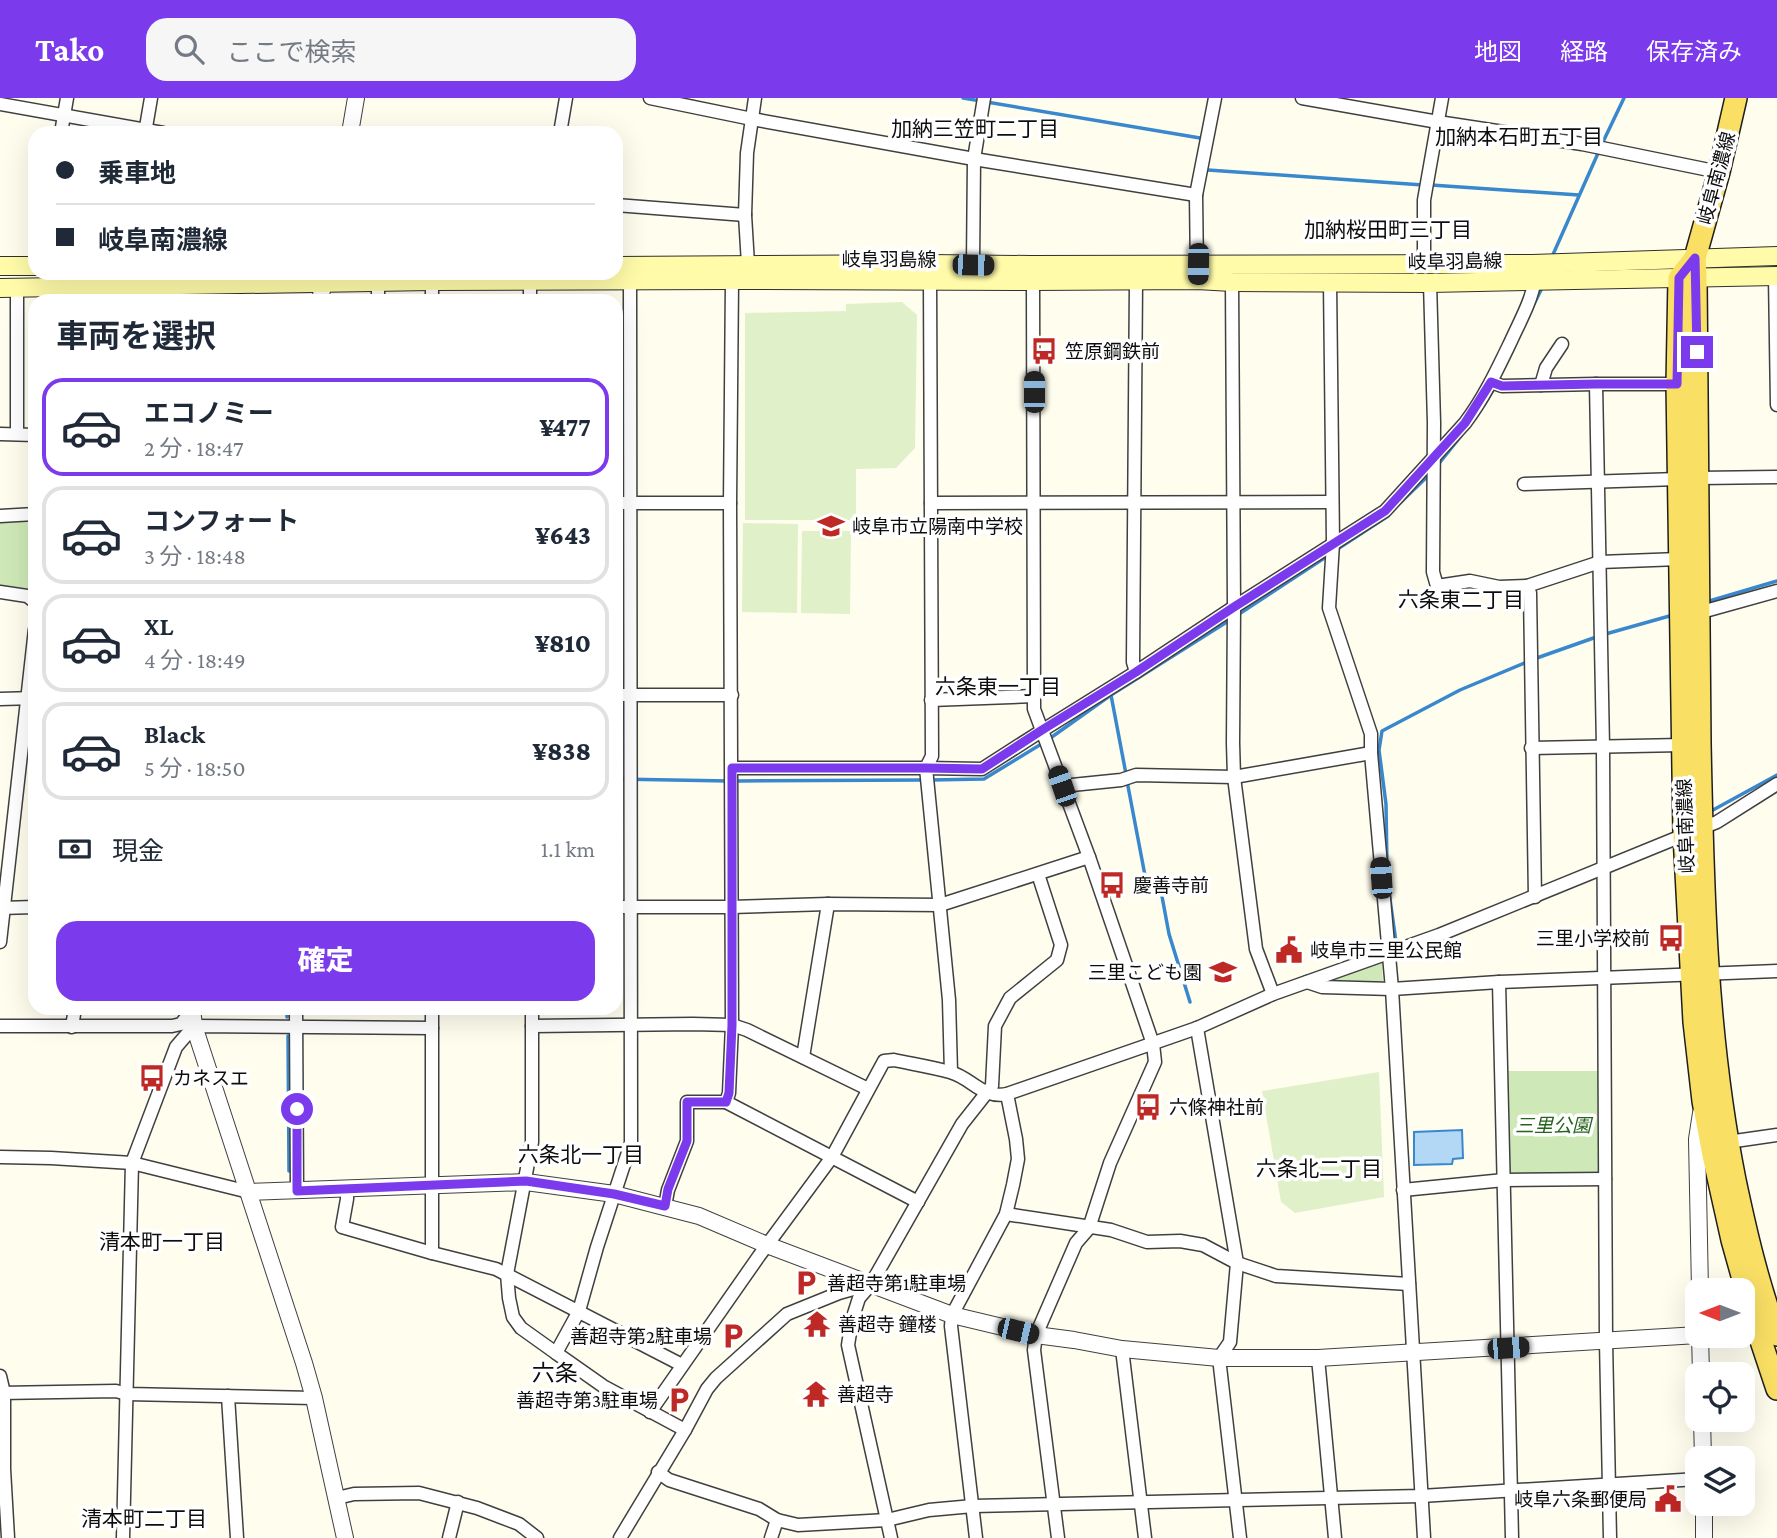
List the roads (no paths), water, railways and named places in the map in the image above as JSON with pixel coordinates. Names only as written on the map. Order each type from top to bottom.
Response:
[{"type":"main road","name":"岐阜南濃線","points":[[1736,98],[1719,172],[1690,271],[1677,384],[1688,479],[1698,613],[1693,831],[1699,975],[1694,1022],[1703,1101],[1732,1240],[1766,1330]]},
{"type":"main road","name":"岐阜羽島線","points":[[9,288],[157,293],[322,286],[378,292],[432,281],[1136,281],[1197,272],[1232,282],[1430,283],[1690,271],[1777,256]]},
{"type":"main road","name":"岐阜羽島線","points":[[623,266],[973,265],[1197,272],[1532,264],[1776,276]]},
{"type":"main road","points":[[0,266],[28,266]]},
{"type":"main road","name":"岐阜南濃線","points":[[1690,271],[1688,479],[1679,559],[1682,746],[1693,831]]},
{"type":"main road","name":"岐阜南濃線","points":[[1699,975],[1728,1142],[1777,1389]]},
{"type":"street","points":[[62,126],[67,98]]},
{"type":"street","points":[[146,126],[151,98]]},
{"type":"street","points":[[350,126],[356,98]]},
{"type":"street","points":[[561,126],[566,98]]},
{"type":"street","points":[[650,98],[974,159],[1196,195]]},
{"type":"street","points":[[748,264],[747,153],[755,98]]},
{"type":"street","points":[[973,265],[974,159],[985,98]]},
{"type":"street","points":[[1197,272],[1196,195],[1216,98]]},
{"type":"street","points":[[1302,98],[1582,144],[1719,172]]},
{"type":"street","points":[[1424,265],[1424,200],[1442,98]]},
{"type":"street","points":[[0,104],[115,126]]},
{"type":"street","points":[[623,206],[746,215]]},
{"type":"street","points":[[1776,276],[1777,405]]},
{"type":"street","points":[[726,1102],[729,1093],[732,1025],[732,280]]},
{"type":"street","points":[[930,280],[932,756],[926,768],[949,1000],[951,1072]]},
{"type":"street","points":[[732,768],[982,769],[1385,511],[1465,423],[1491,382],[1532,297],[1535,280]]},
{"type":"street","points":[[432,281],[432,294]]},
{"type":"street","points":[[556,1353],[579,1311],[631,1143],[630,281]]},
{"type":"street","points":[[1033,281],[1034,709],[1153,1044],[1155,1062],[1110,1163],[1089,1228],[1076,1243],[1036,1335],[1034,1350],[1058,1538]]},
{"type":"street","points":[[1136,281],[1133,662],[1136,672]]},
{"type":"street","points":[[530,282],[530,294]]},
{"type":"street","points":[[1232,282],[1234,777],[1256,949],[1273,994]]},
{"type":"street","points":[[1330,282],[1333,543],[1328,608],[1371,734],[1392,989],[1424,1538]]},
{"type":"street","points":[[1430,283],[1434,423],[1433,572],[1437,586],[1470,581],[1499,587],[1528,586],[1600,562],[1679,559]]},
{"type":"street","points":[[9,288],[17,434]]},
{"type":"street","points":[[1541,385],[1546,368],[1562,344]]},
{"type":"street","points":[[1491,382],[1502,386],[1677,384]]},
{"type":"street","points":[[1596,384],[1603,747],[1606,1341],[1610,1538]]},
{"type":"street","points":[[0,434],[28,435]]},
{"type":"street","points":[[1524,484],[1777,477]]},
{"type":"street","points":[[930,503],[1332,502]]},
{"type":"street","points":[[623,503],[730,503]]},
{"type":"street","points":[[0,516],[28,514]]},
{"type":"street","points":[[1528,586],[1535,897]]},
{"type":"street","points":[[1698,613],[1777,591]]},
{"type":"street","points":[[0,592],[28,597]]},
{"type":"street","points":[[623,695],[732,695]]},
{"type":"street","points":[[931,700],[1034,696]]},
{"type":"street","points":[[0,699],[28,699]]},
{"type":"street","points":[[0,942],[2,908],[28,721]]},
{"type":"street","points":[[1531,748],[1682,746]]},
{"type":"street","points":[[1062,786],[1121,780],[1136,775],[1234,777],[1371,754]]},
{"type":"street","points":[[650,1412],[832,1157],[884,1061],[894,1060],[951,1072],[988,1093],[997,1096],[1007,1094],[1197,1028],[1273,994],[1388,954],[1535,897],[1717,822],[1777,784]]},
{"type":"street","points":[[623,907],[940,905],[1089,858]]},
{"type":"street","points":[[891,1538],[848,1345],[852,1320],[859,1298],[870,1284],[962,1124],[992,1086],[995,1026],[1010,999],[1057,960],[1061,945],[1038,874]]},
{"type":"street","points":[[803,1057],[828,904]]},
{"type":"street","points":[[2,908],[28,907]]},
{"type":"street","points":[[1307,982],[1322,987],[1392,989],[1777,971]]},
{"type":"street","points":[[1499,982],[1511,1538]]},
{"type":"street","points":[[72,1027],[74,1015]]},
{"type":"street","points":[[0,1026],[172,1026],[181,1024],[192,1015]]},
{"type":"street","points":[[123,1538],[132,1163],[176,1047],[192,1015]]},
{"type":"street","points":[[193,1015],[314,1398],[345,1538]]},
{"type":"street","points":[[201,1015],[297,1027],[432,1028]]},
{"type":"street","points":[[296,1015],[297,1191]]},
{"type":"street","points":[[432,1015],[432,1253]]},
{"type":"street","points":[[532,1015],[532,1142],[507,1274],[513,1317],[521,1328],[603,1386],[685,1430]]},
{"type":"street","points":[[532,1026],[732,1025],[868,1088]]},
{"type":"street","points":[[1197,1028],[1237,1263],[1230,1342],[1219,1358],[1240,1538]]},
{"type":"street","points":[[976,1538],[951,1326],[952,1315],[1006,1214],[1018,1159],[1007,1094]]},
{"type":"street","points":[[1700,1278],[1697,1139],[1703,1101]]},
{"type":"street","points":[[665,1206],[668,1189],[687,1141],[687,1102],[726,1102],[918,1202]]},
{"type":"street","points":[[1728,1142],[1777,1136]]},
{"type":"street","points":[[0,1157],[132,1163],[249,1192],[526,1181],[614,1194],[699,1216],[767,1245],[952,1315],[1036,1335],[1122,1349],[1219,1358],[1318,1359],[1685,1336]]},
{"type":"street","points":[[1403,1190],[1504,1180],[1605,1179]]},
{"type":"street","points":[[347,1189],[342,1227],[496,1269],[682,1365]]},
{"type":"street","points":[[1006,1214],[1111,1230],[1147,1242],[1180,1241],[1203,1245],[1237,1263],[1276,1276],[1409,1284]]},
{"type":"street","points":[[620,1538],[685,1430],[706,1389],[730,1364],[787,1314],[870,1284]]},
{"type":"street","points":[[1122,1349],[1145,1538]]},
{"type":"street","points":[[1318,1359],[1335,1538]]},
{"type":"street","points":[[0,1376],[8,1538]]},
{"type":"street","points":[[2,1393],[116,1391],[127,1394],[314,1398]]},
{"type":"street","points":[[228,1396],[237,1538]]},
{"type":"street","points":[[659,1472],[669,1480],[759,1509],[777,1520],[798,1525],[887,1520],[929,1510],[972,1506],[1421,1496],[1685,1480]]},
{"type":"street","points":[[337,1498],[354,1494],[419,1493],[457,1502],[519,1524],[537,1538]]},
{"type":"street","points":[[449,1538],[457,1502]]},
{"type":"street","points":[[1704,1516],[1704,1538]]},
{"type":"street","points":[[771,1538],[777,1520]]},
{"type":"street","points":[[798,1525],[803,1538]]},
{"type":"water","points":[[1462,1130],[1463,1158],[1453,1159],[1452,1164],[1414,1165],[1414,1132]]},
{"type":"waterway","points":[[963,98],[1206,139]]},
{"type":"waterway","points":[[1602,144],[1624,98]]},
{"type":"waterway","points":[[1551,259],[1599,151]]},
{"type":"waterway","points":[[1208,170],[1423,185]]},
{"type":"waterway","points":[[1431,185],[1579,195]]},
{"type":"waterway","points":[[1534,304],[1543,286]]},
{"type":"waterway","points":[[1484,405],[1495,387]]},
{"type":"waterway","points":[[1437,466],[1461,436]]},
{"type":"waterway","points":[[1400,503],[1430,474]]},
{"type":"waterway","points":[[1336,550],[1388,516]]},
{"type":"waterway","points":[[1236,616],[1329,555]]},
{"type":"waterway","points":[[1706,602],[1777,581]]},
{"type":"waterway","points":[[1534,659],[1602,635],[1673,615]]},
{"type":"waterway","points":[[1049,739],[1111,695],[1230,620]]},
{"type":"waterway","points":[[1387,867],[1386,804],[1379,750],[1382,731],[1460,690],[1527,662]]},
{"type":"waterway","points":[[1111,695],[1126,774]]},
{"type":"waterway","points":[[931,780],[984,779],[1043,743]]},
{"type":"waterway","points":[[1713,810],[1777,775]]},
{"type":"waterway","points":[[623,779],[729,781]]},
{"type":"waterway","points":[[738,781],[924,780]]},
{"type":"waterway","points":[[1127,781],[1147,886],[1161,891],[1169,934],[1190,1002]]},
{"type":"waterway","points":[[1389,892],[1396,942]]},
{"type":"waterway","points":[[288,1036],[289,1171]]},
{"type":"place","name":"笠原鋼鉄前","points":[[1044,351]]},
{"type":"place","name":"岐阜市立陽南中学校","points":[[831,526]]},
{"type":"place","name":"慶善寺前","points":[[1112,885]]},
{"type":"place","name":"三里小学校前","points":[[1671,938]]},
{"type":"place","name":"岐阜市三里公民館","points":[[1289,950]]},
{"type":"place","name":"三里こども園","points":[[1223,972]]},
{"type":"place","name":"カネスエ","points":[[152,1078]]},
{"type":"place","name":"六條神社前","points":[[1148,1107]]},
{"type":"place","name":"善超寺第1駐車場","points":[[806,1283]]},
{"type":"place","name":"善超寺 鐘楼","points":[[817,1324]]},
{"type":"place","name":"善超寺第2駐車場","points":[[733,1336]]},
{"type":"place","name":"善超寺","points":[[816,1394]]},
{"type":"place","name":"善超寺第3駐車場","points":[[679,1400]]},
{"type":"place","name":"岐阜六条郵便局","points":[[1668,1499]]},
{"type":"district","name":"加納三笠町二丁目","points":[[975,129]]},
{"type":"district","name":"加納本石町五丁目","points":[[1519,137]]},
{"type":"district","name":"加納桜田町三丁目","points":[[1388,230]]},
{"type":"district","name":"六条東二丁目","points":[[1461,600]]},
{"type":"district","name":"六条東一丁目","points":[[998,687]]},
{"type":"district","name":"六条北一丁目","points":[[581,1155]]},
{"type":"district","name":"六条北二丁目","points":[[1319,1169]]},
{"type":"district","name":"清本町一丁目","points":[[162,1242]]},
{"type":"district","name":"六条","points":[[555,1373]]},
{"type":"district","name":"清本町二丁目","points":[[144,1519]]},
{"type":"park label","name":"三里公園","points":[[1553,1125]]}]
